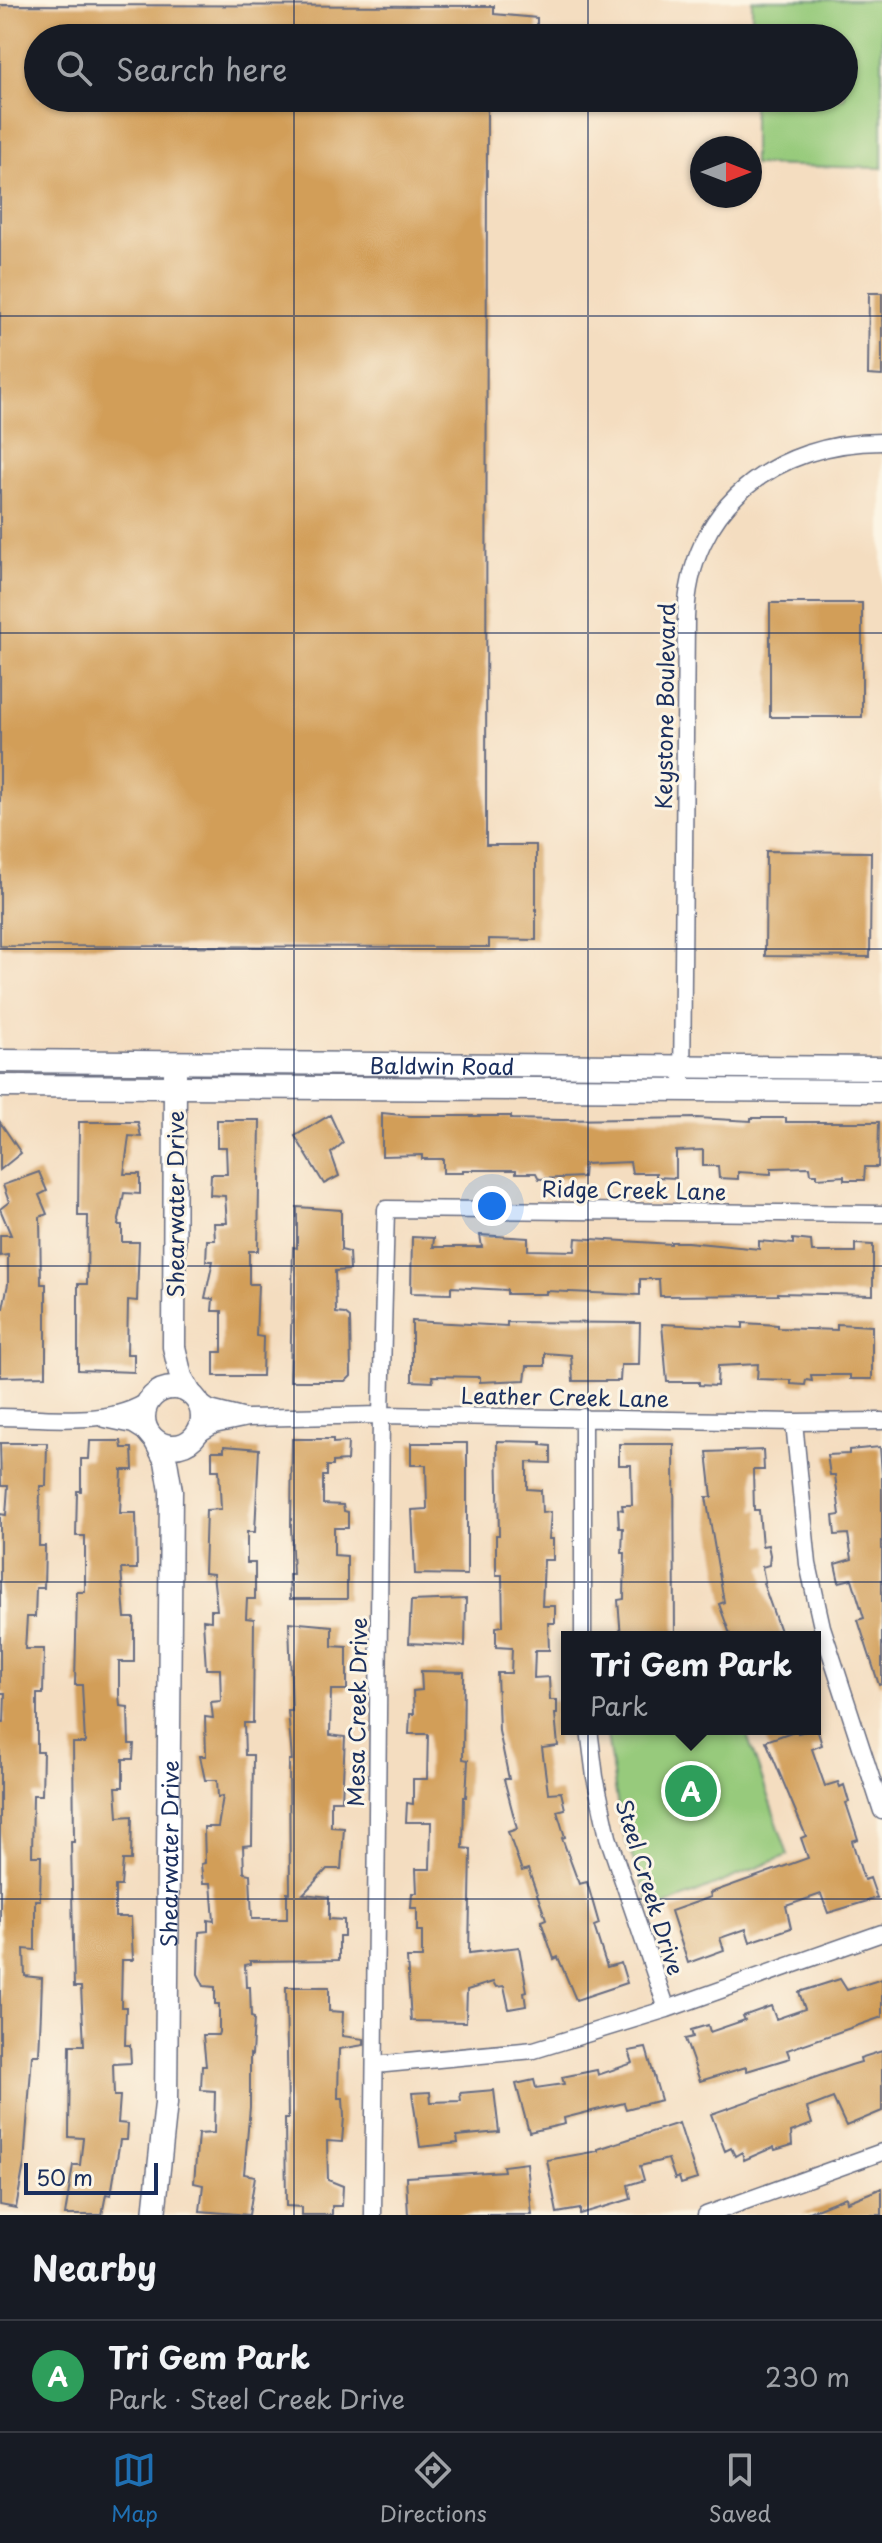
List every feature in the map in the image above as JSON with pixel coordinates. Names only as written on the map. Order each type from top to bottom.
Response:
[{"type":"main road","name":"Baldwin Road","points":[[0,1061],[882,1068]]},
{"type":"main road","name":"Shearwater Drive","points":[[175,1062],[174,1347],[181,1377],[194,1397]]},
{"type":"main road","name":"Baldwin Road","points":[[0,1086],[882,1091]]},
{"type":"main road","name":"Shearwater Drive","points":[[152,1397],[166,1378],[174,1347]]},
{"type":"main road","points":[[173,1388],[194,1397],[203,1417],[194,1438],[173,1447],[152,1438],[144,1418],[152,1397],[173,1388]]},
{"type":"main road","name":"Shearwater Drive","points":[[152,1438],[166,1461],[171,1491],[166,2103],[154,2215]]},
{"type":"main road","name":"Shearwater Drive","points":[[171,1491],[180,1461],[194,1438]]},
{"type":"street","name":"Keystone Boulevard","points":[[682,1090],[686,599],[694,562],[722,512],[764,474],[788,459],[818,448],[882,442]]},
{"type":"street","name":"Ridge Creek Lane","points":[[386,1209],[882,1214]]},
{"type":"street","name":"Mesa Creek Drive","points":[[373,2215],[386,1209]]},
{"type":"street","points":[[0,1417],[100,1417],[135,1409],[152,1397]]},
{"type":"street","name":"Leather Creek Lane","points":[[194,1397],[210,1409],[248,1418]]},
{"type":"street","name":"Leather Creek Lane","points":[[194,1438],[214,1425],[248,1418],[381,1415],[882,1421]]},
{"type":"street","points":[[100,1417],[133,1425],[152,1438]]},
{"type":"street","points":[[583,1417],[583,1631]]},
{"type":"street","points":[[794,1422],[808,1564],[822,1627],[882,1811]]},
{"type":"street","name":"Steel Creek Drive","points":[[590,1735],[608,1837],[667,2009]]},
{"type":"street","points":[[375,2065],[534,2050],[667,2009],[882,1933]]},
{"type":"street","points":[[706,2215],[732,2211],[882,2152]]},
{"type":"green space","points":[[752,0],[882,0],[882,168],[762,165],[762,136],[753,136],[753,112],[858,112],[858,24],[752,24]]},
{"type":"green space","points":[[607,1735],[747,1735],[788,1855],[652,1911],[621,1827]]},
{"type":"building","points":[[0,5],[494,6],[494,14],[537,18],[537,24],[24,24],[24,112],[487,112],[486,845],[536,845],[536,940],[489,939],[489,947],[0,946]]},
{"type":"building","points":[[869,293],[882,293],[882,376],[868,375]]},
{"type":"building","points":[[770,603],[862,603],[862,717],[770,717]]},
{"type":"building","points":[[766,851],[871,852],[870,957],[765,956]]},
{"type":"building","points":[[382,1113],[562,1120],[697,1118],[751,1121],[751,1118],[786,1118],[786,1122],[879,1122],[878,1167],[865,1167],[864,1180],[844,1180],[844,1176],[817,1178],[817,1174],[811,1174],[810,1167],[771,1168],[771,1174],[738,1172],[738,1179],[719,1178],[718,1166],[703,1166],[703,1150],[676,1151],[676,1178],[656,1177],[656,1173],[632,1173],[630,1162],[584,1164],[583,1177],[539,1179],[536,1173],[516,1173],[516,1170],[443,1173],[443,1159],[422,1159],[422,1155],[382,1156]]},
{"type":"building","points":[[330,1115],[343,1143],[331,1153],[339,1176],[324,1184],[295,1136]]},
{"type":"building","points":[[217,1120],[260,1120],[258,1251],[249,1251],[249,1284],[258,1284],[256,1336],[263,1337],[262,1376],[214,1376],[214,1352],[222,1352],[222,1311],[212,1311],[213,1299],[205,1298],[213,1261],[206,1261],[207,1240],[215,1240],[214,1223],[227,1223],[225,1196],[210,1195],[211,1174],[227,1174],[226,1147],[217,1147]]},
{"type":"building","points":[[0,1122],[21,1153],[0,1170]]},
{"type":"building","points":[[79,1122],[138,1122],[141,1137],[129,1136],[124,1174],[140,1174],[140,1194],[124,1193],[118,1225],[122,1225],[122,1242],[139,1242],[137,1301],[128,1300],[127,1354],[134,1354],[134,1372],[78,1370],[78,1284],[87,1284],[88,1216],[78,1216]]},
{"type":"building","points":[[39,1172],[47,1191],[39,1195],[47,1214],[40,1217],[41,1284],[46,1284],[46,1376],[0,1377],[0,1308],[3,1308],[8,1284],[8,1255],[0,1256],[0,1235],[11,1235],[0,1209],[9,1202],[3,1185]]},
{"type":"building","points":[[297,1207],[341,1210],[341,1250],[349,1252],[350,1270],[335,1271],[336,1313],[350,1318],[351,1376],[346,1381],[290,1381]]},
{"type":"building","points":[[480,1235],[528,1238],[528,1250],[575,1251],[576,1238],[671,1244],[687,1242],[759,1249],[759,1241],[793,1244],[793,1239],[811,1241],[812,1252],[855,1252],[855,1244],[873,1245],[873,1295],[778,1293],[660,1296],[659,1279],[640,1279],[640,1295],[546,1291],[546,1294],[507,1294],[507,1290],[451,1287],[451,1294],[411,1293],[412,1237],[434,1238],[433,1247],[482,1247]]},
{"type":"building","points":[[412,1321],[507,1326],[507,1322],[640,1323],[639,1365],[621,1365],[620,1381],[573,1381],[571,1355],[545,1353],[545,1366],[527,1366],[525,1380],[480,1382],[480,1377],[432,1376],[433,1382],[412,1381]]},
{"type":"building","points":[[743,1323],[837,1330],[837,1324],[872,1326],[872,1379],[850,1379],[850,1375],[811,1375],[812,1381],[806,1380],[805,1385],[791,1384],[791,1380],[757,1379],[758,1364],[718,1366],[717,1386],[699,1385],[699,1382],[667,1382],[662,1324],[743,1328]]},
{"type":"building","points":[[292,1439],[348,1442],[347,1461],[333,1462],[333,1466],[327,1466],[327,1476],[323,1476],[323,1504],[343,1505],[344,1511],[348,1512],[348,1528],[334,1528],[334,1555],[347,1556],[347,1599],[290,1599],[289,1575],[293,1575]]},
{"type":"building","points":[[90,1441],[121,1441],[122,1448],[132,1448],[133,1470],[122,1470],[120,1513],[136,1513],[137,1569],[121,1569],[125,1618],[134,1618],[134,1662],[119,1662],[119,1694],[120,1706],[128,1707],[129,1744],[134,1744],[133,1759],[123,1759],[123,1787],[116,1787],[118,1817],[132,1816],[131,1860],[123,1860],[121,1886],[115,1886],[115,1917],[131,1917],[133,1960],[122,1960],[121,2007],[126,2007],[125,2045],[130,2045],[131,2063],[113,2064],[114,2096],[120,2096],[118,2123],[128,2124],[127,2140],[120,2140],[111,2195],[106,2194],[102,2215],[65,2215],[73,2165],[80,2165],[83,2138],[69,2137],[70,2045],[84,2045],[81,1987],[74,1987],[71,1842],[74,1842],[73,1743],[85,1743],[82,1685],[75,1685],[77,1592],[85,1592],[85,1536],[76,1536],[77,1491],[81,1491],[81,1459],[89,1459]]},
{"type":"building","points":[[497,1441],[541,1442],[541,1445],[551,1446],[551,1463],[527,1462],[527,1489],[541,1490],[542,1513],[551,1512],[549,1539],[553,1539],[553,1560],[544,1560],[542,1606],[555,1606],[555,1623],[548,1623],[549,1650],[535,1650],[534,1678],[549,1677],[550,1700],[557,1700],[558,1746],[542,1748],[548,1793],[561,1792],[565,1809],[557,1811],[565,1837],[562,1838],[579,1884],[587,1882],[599,1924],[594,1926],[607,1967],[621,1963],[627,1983],[576,2000],[558,1957],[554,1959],[541,1921],[546,1919],[528,1869],[522,1871],[508,1832],[517,1829],[504,1779],[509,1779],[499,1731],[497,1673],[511,1673],[512,1648],[496,1647],[496,1627],[503,1626],[502,1575],[496,1575],[496,1535],[499,1535]]},
{"type":"building","points":[[0,1443],[47,1443],[46,1486],[40,1486],[39,1546],[45,1546],[44,1588],[36,1588],[35,1617],[27,1617],[25,1649],[44,1649],[43,1694],[37,1694],[37,1752],[43,1752],[42,1795],[33,1795],[32,1856],[41,1856],[40,1900],[35,1900],[35,1950],[24,1949],[25,1976],[42,1978],[41,2011],[39,2055],[32,2055],[24,2164],[16,2208],[0,2205],[0,1722],[4,1722],[5,1693],[0,1693],[0,1514],[6,1515],[8,1486],[1,1486]]},
{"type":"building","points":[[411,1443],[467,1443],[467,1575],[415,1574],[412,1510],[427,1509],[426,1465],[411,1465]]},
{"type":"building","points":[[619,1444],[674,1444],[675,1631],[621,1631],[618,1600],[624,1599],[625,1553],[622,1553],[623,1528],[619,1528],[618,1509],[623,1510],[622,1505],[632,1505],[631,1465],[619,1465]]},
{"type":"building","points":[[224,1446],[259,1449],[255,1532],[247,1532],[247,1563],[255,1563],[255,1599],[247,1599],[246,1618],[254,1619],[253,1723],[244,1723],[245,1755],[253,1755],[252,1845],[243,1846],[244,1873],[250,1874],[252,1919],[287,1919],[287,1893],[290,1893],[289,1760],[292,1760],[288,1711],[292,1711],[289,1622],[332,1626],[332,1646],[347,1647],[347,1690],[331,1690],[330,1735],[345,1737],[342,1800],[331,1800],[331,1827],[344,1828],[341,1869],[327,1869],[303,1894],[329,1897],[329,1919],[344,1920],[344,1936],[339,1936],[339,1960],[250,1961],[245,1965],[246,1987],[250,1987],[251,2017],[254,2018],[244,2174],[255,2176],[249,2215],[200,2211],[203,2185],[194,2183],[198,2134],[214,2133],[215,2091],[201,2090],[202,2066],[206,2066],[203,2035],[218,2035],[219,2032],[219,2004],[215,2004],[215,1987],[204,1986],[198,1974],[199,1932],[208,1931],[208,1920],[214,1921],[211,1883],[203,1883],[204,1827],[218,1827],[223,1796],[218,1797],[217,1780],[205,1780],[200,1756],[206,1756],[205,1717],[213,1718],[211,1702],[221,1701],[220,1669],[206,1669],[203,1620],[211,1621],[211,1610],[217,1610],[213,1574],[204,1573],[206,1510],[221,1509],[219,1470],[212,1470],[212,1451],[224,1451]]},
{"type":"building","points":[[880,1447],[882,1684],[879,1685],[858,1620],[864,1618],[852,1579],[839,1582],[835,1564],[852,1559],[848,1534],[835,1535],[833,1516],[840,1515],[835,1475],[830,1475],[827,1455]]},
{"type":"building","points":[[763,1450],[764,1470],[753,1470],[754,1510],[759,1510],[762,1546],[768,1545],[770,1555],[769,1565],[762,1567],[763,1583],[780,1631],[729,1631],[719,1604],[724,1602],[706,1497],[712,1497],[707,1452]]},
{"type":"building","points":[[466,1599],[465,1646],[409,1643],[411,1601]]},
{"type":"building","points":[[421,1671],[464,1672],[463,1759],[468,1760],[463,1848],[471,1849],[469,1953],[519,1947],[527,1991],[524,1992],[526,2006],[509,2009],[504,1986],[496,1987],[493,1982],[467,1990],[466,2022],[411,2021],[407,1958],[422,1958],[422,1931],[417,1931],[417,1908],[411,1908],[412,1893],[417,1893],[416,1869],[430,1869],[431,1822],[406,1822],[407,1803],[413,1804],[413,1779],[427,1779],[428,1734],[409,1734],[410,1714],[414,1714],[413,1691],[422,1690]]},
{"type":"building","points":[[783,1735],[819,1735],[822,1745],[812,1749],[825,1786],[838,1782],[840,1787],[844,1785],[849,1802],[846,1803],[858,1839],[852,1841],[864,1880],[870,1878],[877,1898],[828,1913],[821,1894],[786,1906],[791,1928],[750,1942],[746,1929],[720,1938],[724,1950],[688,1963],[671,1911],[711,1897],[710,1893],[808,1858],[801,1838],[806,1836],[766,1741]]},
{"type":"building","points":[[840,1979],[847,1990],[882,1979],[882,2017],[787,2050],[790,2058],[700,2081],[685,2039],[693,2037],[691,2030],[708,2025],[710,2032],[745,2020],[743,2016],[771,2006],[776,2019],[805,2009],[799,1992]]},
{"type":"building","points":[[286,1987],[329,1987],[329,2011],[343,2012],[342,2036],[364,2039],[364,2045],[339,2049],[338,2098],[343,2098],[344,2117],[342,2142],[327,2141],[328,2180],[343,2186],[342,2206],[332,2206],[332,2215],[302,2215],[302,2207],[286,2206]]},
{"type":"building","points":[[646,2048],[661,2100],[626,2109],[624,2103],[564,2118],[565,2124],[529,2132],[516,2084],[534,2080],[536,2088],[564,2084],[562,2077],[597,2070],[598,2075],[633,2063],[629,2051]]},
{"type":"building","points":[[882,2051],[882,2111],[846,2126],[833,2098],[807,2108],[812,2124],[791,2132],[792,2145],[775,2150],[774,2147],[744,2160],[742,2152],[735,2156],[731,2148],[725,2151],[711,2114],[861,2062],[860,2058]]},
{"type":"building","points":[[494,2090],[499,2132],[457,2136],[458,2143],[420,2147],[412,2093],[430,2092],[431,2102],[461,2101],[460,2093]]},
{"type":"building","points":[[679,2123],[697,2179],[681,2184],[679,2177],[675,2179],[668,2159],[640,2166],[644,2180],[628,2185],[631,2199],[580,2214],[580,2209],[557,2213],[547,2160],[598,2151]]},
{"type":"building","points":[[527,2163],[532,2215],[408,2215],[406,2177],[504,2171],[503,2166]]},
{"type":"building","points":[[882,2188],[882,2215],[801,2215],[846,2197],[847,2202]]},
{"type":"place","name":"Tri Gem Park","points":[[691,1791]]}]
